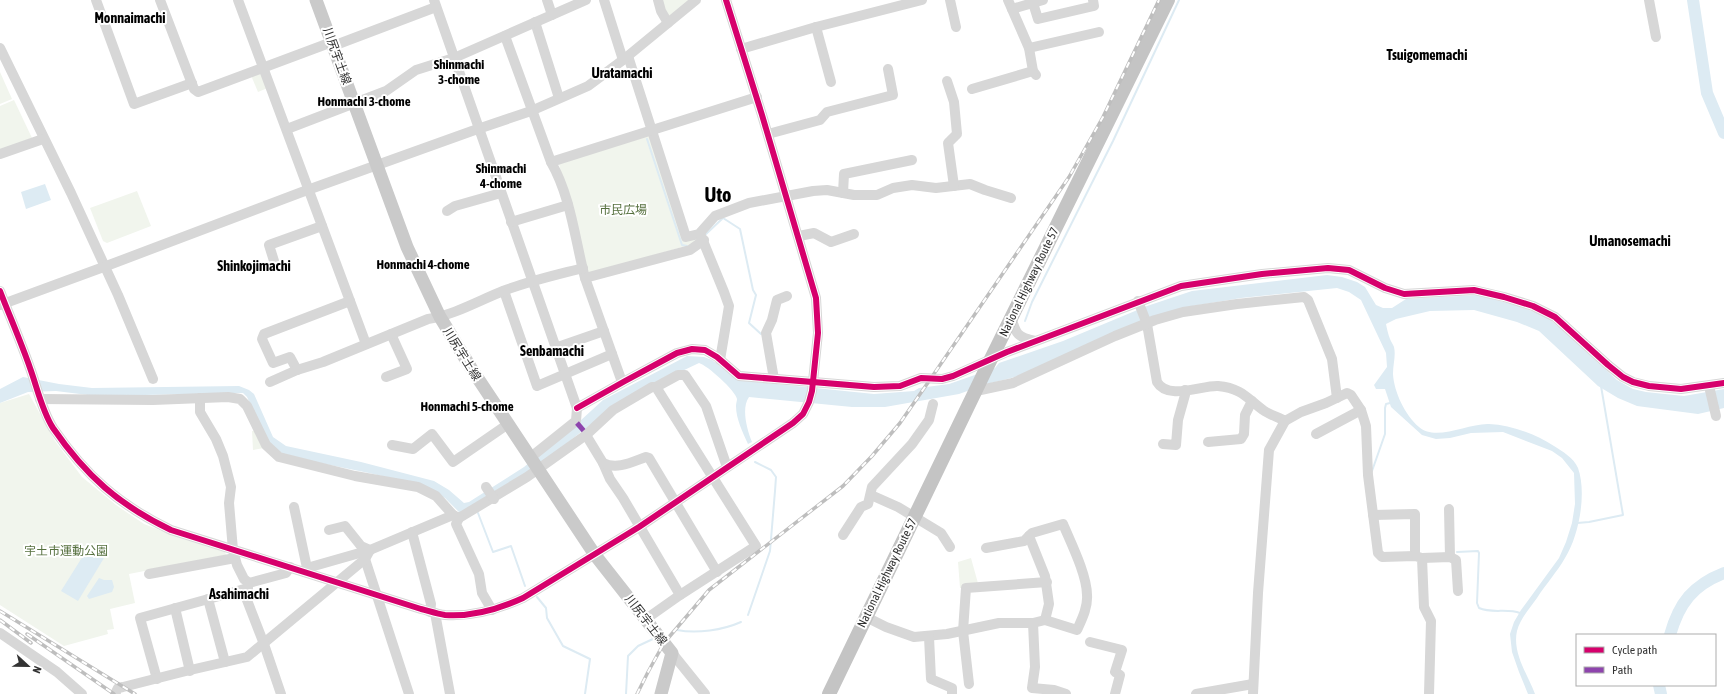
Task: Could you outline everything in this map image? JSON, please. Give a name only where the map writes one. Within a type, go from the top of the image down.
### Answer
[{"type":"highway","name":"National Highway Route 57","points":[[829,694],[988,364],[1128,84],[1168,0]]},
{"type":"main road","name":"川尻宇土線","points":[[316,0],[407,247],[440,318],[459,350],[595,555],[672,653],[661,694]]},
{"type":"street","points":[[96,0],[134,104],[192,83]]},
{"type":"street","points":[[160,0],[192,83],[198,92],[332,44],[435,3],[577,408],[576,421],[535,463],[494,499],[456,517],[412,532],[370,550],[306,570]]},
{"type":"street","points":[[238,0],[366,344]]},
{"type":"street","points":[[547,0],[552,15]]},
{"type":"street","points":[[287,129],[386,91],[416,70],[454,58],[586,0]]},
{"type":"street","points":[[604,0],[686,237],[702,237]]},
{"type":"street","points":[[658,0],[661,11],[668,23]]},
{"type":"street","points":[[2,304],[377,165],[531,111],[588,86],[696,0]]},
{"type":"street","points":[[0,292],[2,304],[30,368],[52,427],[95,480],[143,516],[171,530],[234,554],[306,570],[336,582],[433,612],[445,615],[503,608],[523,598],[595,555],[793,424],[803,414],[809,402],[818,333],[818,313],[814,288],[757,97],[726,0]]},
{"type":"street","points":[[741,49],[816,27],[922,0]]},
{"type":"street","points":[[950,0],[956,27]]},
{"type":"street","points":[[972,88],[1034,73],[1029,48],[1010,5],[1038,1],[1038,19],[1094,6],[1093,0]]},
{"type":"street","points":[[1649,0],[1656,37]]},
{"type":"street","points":[[535,22],[559,98]]},
{"type":"street","points":[[816,27],[831,82]]},
{"type":"street","points":[[1029,48],[1099,32]]},
{"type":"street","points":[[504,36],[531,111],[551,162],[557,172],[568,206],[585,278],[622,382]]},
{"type":"street","points":[[0,48],[43,139],[71,193],[118,295],[153,379]]},
{"type":"street","points":[[768,134],[820,120],[827,112],[893,95],[888,69]]},
{"type":"street","points":[[947,81],[954,102],[957,134],[948,143],[954,186]]},
{"type":"street","points":[[551,162],[757,97]]},
{"type":"street","points":[[0,154],[43,139]]},
{"type":"street","points":[[843,193],[844,174],[912,160]]},
{"type":"street","points":[[585,278],[690,250],[702,237],[715,216],[748,203],[827,190],[854,195],[877,195],[893,188],[912,185],[936,188],[970,184],[1011,198]]},
{"type":"street","points":[[447,211],[455,206],[502,193]]},
{"type":"street","points":[[511,222],[568,206]]},
{"type":"street","points":[[274,261],[269,245],[322,226]]},
{"type":"street","points":[[799,236],[814,233],[831,242],[854,234]]},
{"type":"street","points":[[702,237],[729,306],[720,360]]},
{"type":"street","points":[[270,382],[297,370],[323,362],[428,320],[440,318],[504,291],[583,268]]},
{"type":"street","points":[[577,408],[677,353],[692,349],[705,350],[739,376],[774,379],[812,386],[900,386],[921,378],[942,379],[988,364],[1035,341],[1181,286],[1262,274],[1328,268],[1343,269],[1404,294],[1474,290],[1533,306],[1554,317],[1623,377],[1649,386],[1682,389],[1724,383]]},
{"type":"street","points":[[504,291],[537,386],[612,354]]},
{"type":"street","points":[[774,379],[766,333],[778,300],[787,296]]},
{"type":"street","points":[[976,391],[1013,383],[1087,348],[1147,323],[1183,312],[1237,304],[1304,297],[1308,300],[1332,359],[1337,398]]},
{"type":"street","points":[[297,370],[290,356],[273,363],[262,339],[264,334],[350,301]]},
{"type":"street","points":[[1139,303],[1147,323],[1158,384],[1168,390],[1185,390],[1210,386],[1226,387],[1244,394],[1268,413],[1285,421]]},
{"type":"street","points":[[1011,317],[1016,332],[1022,338],[1035,341]]},
{"type":"street","points":[[555,348],[604,331]]},
{"type":"street","points":[[386,377],[407,369],[391,334]]},
{"type":"street","points":[[535,463],[586,435],[613,410],[652,387],[656,387],[678,375],[685,375],[706,406],[727,467]]},
{"type":"street","points":[[1709,386],[1716,416]]},
{"type":"street","points":[[646,620],[680,595],[756,546],[656,387]]},
{"type":"street","points":[[1163,444],[1176,445],[1178,420],[1185,390]]},
{"type":"street","points":[[1196,694],[1253,689],[1269,450],[1285,421],[1301,412],[1347,393],[1350,394],[1361,410],[1366,426],[1368,475],[1379,556],[1450,557],[1456,560],[1458,591]]},
{"type":"street","points":[[39,395],[110,400],[228,397],[240,400],[247,406],[266,445],[279,457],[355,476],[418,486],[436,496],[456,517],[456,524],[479,574],[482,593],[492,610]]},
{"type":"street","points":[[200,398],[200,412],[216,439],[223,456],[231,487],[229,504],[234,554],[244,579],[249,585]]},
{"type":"street","points":[[1208,442],[1241,439],[1244,434],[1245,415],[1252,401]]},
{"type":"street","points":[[843,535],[861,507],[868,504],[872,487],[912,444],[929,420],[933,404]]},
{"type":"street","points":[[1316,434],[1361,410]]},
{"type":"street","points":[[392,445],[413,449],[432,434],[453,462],[508,424]]},
{"type":"street","points":[[586,435],[603,463],[610,479],[623,498],[680,595]]},
{"type":"street","points":[[603,463],[611,467],[646,457],[649,458],[717,572]]},
{"type":"street","points":[[486,487],[494,499]]},
{"type":"street","points":[[871,495],[915,516],[941,533],[950,547]]},
{"type":"street","points":[[294,507],[306,570]]},
{"type":"street","points":[[1449,509],[1450,557]]},
{"type":"street","points":[[1373,515],[1415,514],[1424,608],[1431,621],[1429,694]]},
{"type":"street","points":[[866,617],[886,627],[914,637],[929,637],[963,632],[999,623],[1033,623],[1045,620],[1077,630],[1084,616],[1087,595],[1085,580],[1063,524],[1032,533],[1024,541],[986,548]]},
{"type":"street","points":[[329,530],[346,526],[361,546],[370,550]]},
{"type":"street","points":[[412,532],[433,612],[450,694]]},
{"type":"street","points":[[1029,536],[1046,576],[1049,604],[1045,620]]},
{"type":"street","points":[[115,694],[118,688],[248,657],[365,559],[370,550]]},
{"type":"street","points":[[148,574],[234,554]]},
{"type":"street","points":[[365,559],[409,694]]},
{"type":"street","points":[[157,679],[140,618],[208,599],[286,573],[290,567]]},
{"type":"street","points":[[969,684],[963,632],[966,588],[1047,582]]},
{"type":"street","points":[[249,585],[245,595],[281,694]]},
{"type":"street","points":[[208,599],[225,662]]},
{"type":"street","points":[[175,608],[190,671]]},
{"type":"street","points":[[1033,623],[1035,667],[1032,688],[1066,694]]},
{"type":"street","points":[[0,633],[57,672],[82,694]]},
{"type":"street","points":[[929,637],[931,679],[952,688],[952,694]]},
{"type":"street","points":[[1090,642],[1122,650],[1115,672],[1120,675],[1115,694]]},
{"type":"street","points":[[672,653],[705,694]]},
{"type":"green space","points":[[658,0],[696,0],[668,23]]},
{"type":"green space","points":[[263,68],[270,87],[258,92],[250,73]]},
{"type":"green space","points":[[0,72],[12,99],[0,104]]},
{"type":"green space","points":[[14,100],[32,138],[0,150],[0,106]]},
{"type":"green space","name":"市民広場","points":[[650,135],[685,238],[697,239],[696,243],[588,274],[559,164]]},
{"type":"green space","points":[[137,191],[151,226],[107,243],[103,241],[90,208]]},
{"type":"green space","name":"宇土市運動公園","points":[[29,394],[55,441],[82,477],[116,505],[144,524],[180,538],[225,552],[226,555],[129,574],[135,603],[110,609],[114,629],[107,630],[108,634],[64,646],[0,605],[0,403]]},
{"type":"green space","points":[[252,431],[259,431],[264,448],[253,450]]},
{"type":"green space","points":[[971,558],[979,587],[960,588],[958,562]]},
{"type":"shaded area","points":[[45,184],[51,200],[26,209],[21,192]]},
{"type":"shaded area","points":[[1327,275],[1342,277],[1357,282],[1365,287],[1376,305],[1383,308],[1392,308],[1406,299],[1478,295],[1518,306],[1546,316],[1617,380],[1633,389],[1646,392],[1684,396],[1724,389],[1724,408],[1698,414],[1637,406],[1618,398],[1598,386],[1539,331],[1517,322],[1474,310],[1430,311],[1396,319],[1386,324],[1390,340],[1395,350],[1393,374],[1398,396],[1409,416],[1419,427],[1434,433],[1452,431],[1481,424],[1514,428],[1539,438],[1557,448],[1571,458],[1578,468],[1581,478],[1582,502],[1578,526],[1570,549],[1562,563],[1520,622],[1517,631],[1516,639],[1519,656],[1535,694],[1528,694],[1512,652],[1510,634],[1514,622],[1521,610],[1559,558],[1566,542],[1572,523],[1575,504],[1574,473],[1562,458],[1552,451],[1503,432],[1471,433],[1450,438],[1436,439],[1422,435],[1391,407],[1385,389],[1376,389],[1374,385],[1387,367],[1386,353],[1361,300],[1349,292],[1337,288],[1241,298],[1187,307],[1015,377],[987,384],[959,394],[885,407],[852,407],[749,397],[745,407],[745,413],[748,431],[752,442],[748,444],[737,416],[737,399],[732,390],[708,368],[699,363],[638,392],[581,432],[541,464],[460,513],[445,498],[433,491],[399,480],[286,456],[269,444],[247,397],[243,393],[96,396],[56,391],[28,392],[0,403],[0,389],[23,377],[59,384],[92,388],[239,386],[254,394],[273,437],[286,446],[361,462],[434,481],[449,490],[464,503],[469,502],[524,467],[603,400],[687,356],[704,357],[712,360],[738,380],[874,394],[914,391],[919,388],[949,384],[995,368],[999,363],[1063,341],[1147,306],[1192,291]]},
{"type":"shaded area","points":[[88,548],[104,558],[78,601],[61,591]]},
{"type":"shaded area","points":[[99,578],[104,580],[112,580],[114,587],[112,592],[89,599],[87,596]]},
{"type":"waterway","points":[[1025,321],[1032,302],[1113,141],[1179,0]]},
{"type":"waterway","points":[[1693,0],[1707,93],[1724,133]]},
{"type":"waterway","points":[[647,139],[682,245],[687,246]]},
{"type":"waterway","points":[[706,234],[723,218],[740,229],[753,290],[756,295],[749,323],[761,334]]},
{"type":"waterway","points":[[1577,523],[1623,515],[1601,386]]},
{"type":"waterway","points":[[1372,471],[1385,434],[1386,404],[1390,403]]},
{"type":"waterway","points":[[748,615],[770,551],[776,477],[771,470],[755,462]]},
{"type":"waterway","points":[[478,513],[493,552],[511,546],[525,586]]},
{"type":"waterway","points":[[1457,552],[1478,551],[1479,553],[1477,603],[1479,608],[1489,611],[1510,611],[1520,613]]},
{"type":"waterway","points":[[1670,634],[1678,614],[1689,596],[1704,583],[1724,573]]},
{"type":"waterway","points":[[537,597],[546,608],[547,618],[563,646],[590,659],[585,694]]},
{"type":"waterway","points":[[677,630],[693,632],[710,630],[741,622]]},
{"type":"waterway","points":[[626,694],[628,656],[638,646],[655,638]]},
{"type":"waterway","points":[[1659,686],[1661,694]]},
{"type":"railway","points":[[637,694],[664,643],[709,590],[843,486],[872,456],[900,423],[1069,177],[1103,117],[1159,0]]},
{"type":"railway","points":[[0,611],[135,694]]},
{"type":"railway","points":[[0,620],[31,643]]},
{"type":"railway","points":[[27,634],[114,694]]},
{"type":"marked path","points":[[577,423],[584,431]]},
{"type":"cycle path","points":[[0,291],[27,358],[43,407],[53,428],[65,445],[91,475],[105,488],[135,510],[171,530],[439,614],[465,615],[495,609],[514,602],[523,598],[639,527],[793,423],[803,414],[809,402],[812,391],[818,333],[816,298],[762,115],[726,0]]},
{"type":"cycle path","points":[[577,408],[677,353],[692,349],[705,350],[717,357],[739,376],[874,387],[900,386],[921,378],[942,379],[953,376],[1007,352],[1181,286],[1262,274],[1328,268],[1349,270],[1385,288],[1404,294],[1474,290],[1533,306],[1555,317],[1608,365],[1623,377],[1633,382],[1649,386],[1681,389],[1724,383]]},
{"type":"district","name":"Monnaimachi","points":[[130,18]]},
{"type":"district","name":"Tsuigomemachi","points":[[1427,55]]},
{"type":"district","name":"Shinmachi 3-chome","points":[[459,72]]},
{"type":"district","name":"Uratamachi","points":[[622,73]]},
{"type":"district","name":"Honmachi 3-chome","points":[[364,101]]},
{"type":"district","name":"Shinmachi 4-chome","points":[[501,176]]},
{"type":"district","name":"Uto","points":[[718,195]]},
{"type":"district","name":"Umanosemachi","points":[[1630,241]]},
{"type":"district","name":"Honmachi 4-chome","points":[[423,264]]},
{"type":"district","name":"Shinkojimachi","points":[[254,266]]},
{"type":"district","name":"Senbamachi","points":[[552,351]]},
{"type":"district","name":"Honmachi 5-chome","points":[[467,406]]},
{"type":"district","name":"Asahimachi","points":[[239,594]]}]
